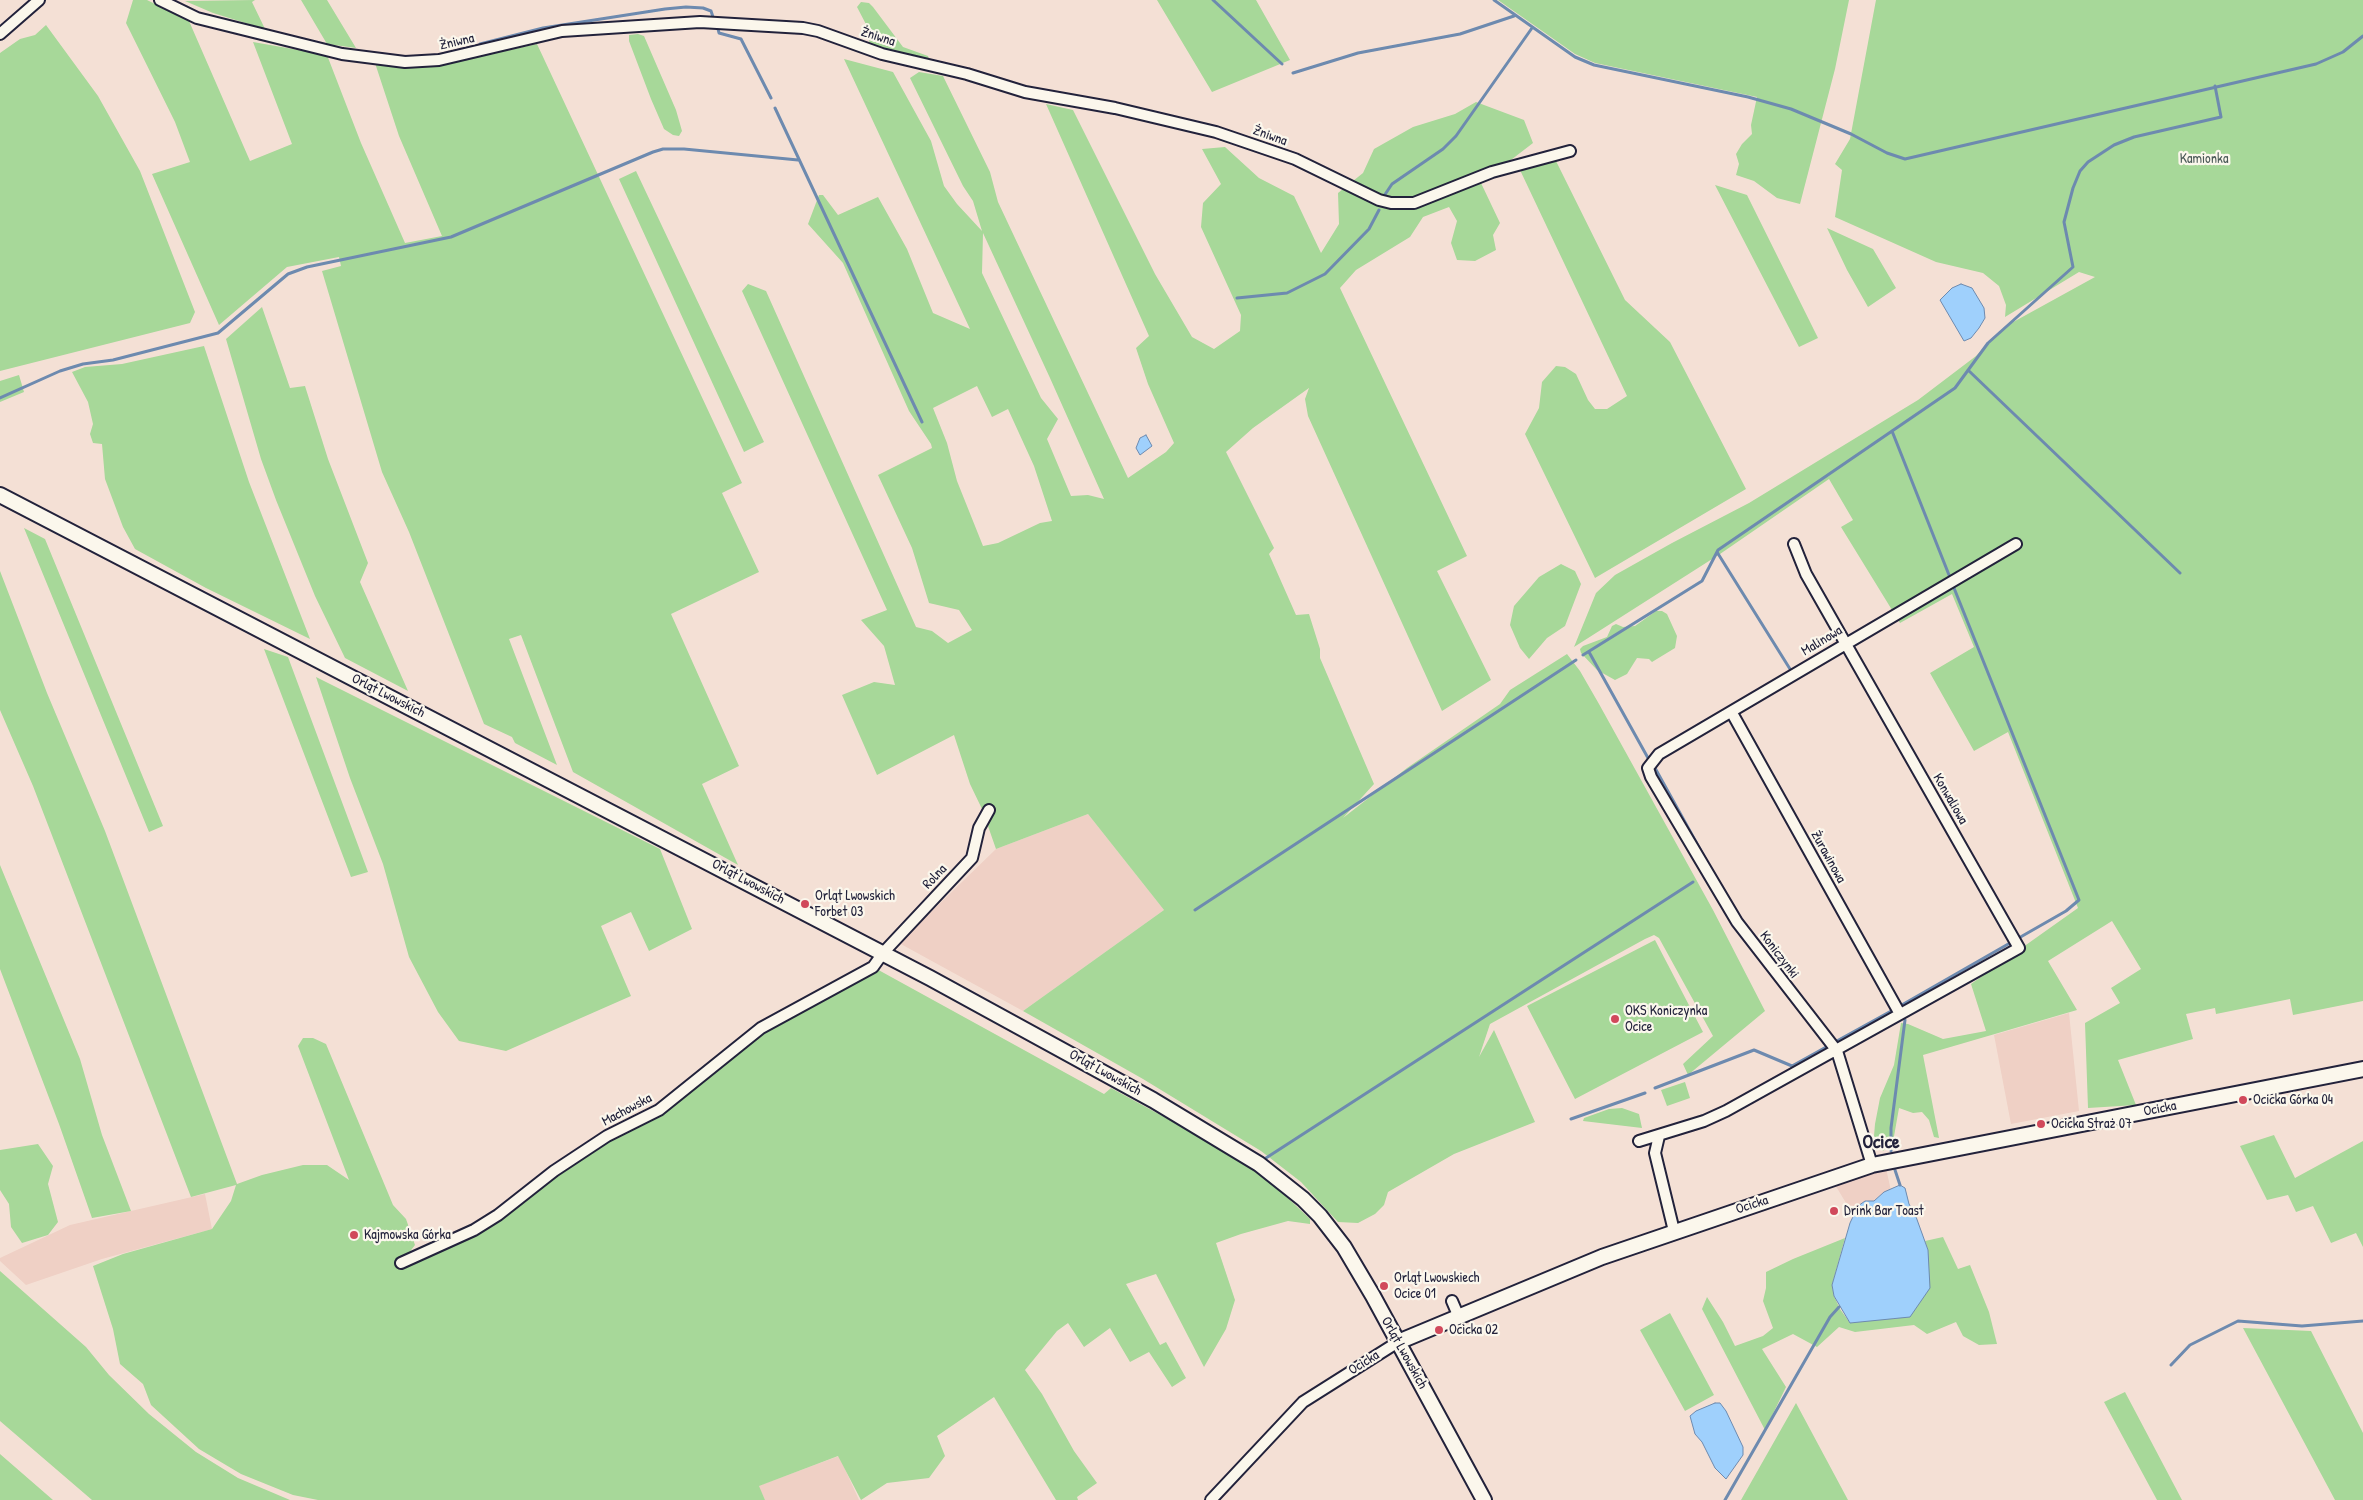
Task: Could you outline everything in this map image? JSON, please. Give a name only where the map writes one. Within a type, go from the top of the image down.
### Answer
[{"type":"street","points":[[0,34],[39,0]]},
{"type":"street","name":"Żniwna","points":[[160,0],[197,18],[342,54],[405,62],[439,60],[562,31],[700,22],[802,28],[818,31],[890,56],[967,74],[1025,92],[1115,108],[1178,122],[1231,137],[1303,163],[1363,193],[1392,204],[1414,203],[1492,172],[1570,151]]},
{"type":"street","name":"Orląt Lwowskich","points":[[0,495],[883,953],[1154,1100],[1228,1144],[1282,1180],[1320,1216],[1344,1247],[1484,1500]]},
{"type":"street","name":"Konwaliowa","points":[[1794,544],[1806,574],[2019,948],[1900,1014]]},
{"type":"street","name":"Malinowa","points":[[1648,768],[1659,754],[1732,713],[1845,643],[2016,544]]},
{"type":"street","name":"Żurawinowa","points":[[1732,713],[1900,1014]]},
{"type":"street","name":"Koniczynki","points":[[1648,768],[1651,778],[1737,922],[1837,1051],[1872,1165]]},
{"type":"street","name":"Rolna","points":[[883,953],[972,858],[979,828],[989,810]]},
{"type":"street","name":"Machowska","points":[[401,1263],[474,1230],[498,1215],[554,1171],[607,1136],[659,1110],[761,1028],[873,967],[883,953]]},
{"type":"street","points":[[1639,1141],[1704,1121],[1726,1111],[1837,1051],[1900,1014]]},
{"type":"street","name":"Ocicka","points":[[1211,1500],[1303,1402],[1398,1342],[1602,1256],[1872,1165],[2363,1070]]},
{"type":"street","points":[[1658,1136],[1655,1153],[1674,1231]]},
{"type":"street","points":[[1452,1301],[1458,1316]]},
{"type":"shaded area","points":[[1088,814],[1164,910],[1023,1011],[899,943],[996,849]]},
{"type":"shaded area","points":[[2069,1013],[2079,1111],[2011,1124],[1994,1035]]},
{"type":"shaded area","points":[[1886,1168],[1891,1191],[1884,1192],[1874,1201],[1865,1201],[1858,1206],[1849,1208],[1834,1183]]},
{"type":"shaded area","points":[[205,1194],[212,1229],[102,1259],[26,1285],[0,1261],[0,1258],[70,1225]]},
{"type":"shaded area","points":[[839,1456],[859,1500],[765,1500],[758,1486]]},
{"type":"green space","points":[[133,0],[147,0],[189,21],[250,161],[292,144],[253,42],[327,55],[361,143],[405,243],[442,236],[399,136],[375,63],[420,67],[446,64],[537,44],[742,483],[722,493],[759,572],[671,614],[739,766],[702,784],[738,865],[573,772],[521,635],[509,639],[557,765],[515,743],[512,737],[484,724],[409,532],[382,472],[322,271],[341,266],[339,257],[287,267],[219,325],[152,174],[190,162],[175,122],[126,23]]},
{"type":"green space","points":[[255,0],[252,2],[265,29],[213,13],[185,1]]},
{"type":"green space","points":[[301,0],[327,0],[356,48],[327,44]]},
{"type":"green space","points":[[1157,0],[1256,0],[1290,60],[1212,92]]},
{"type":"green space","points":[[1498,0],[1849,0],[1835,69],[1800,204],[1777,198],[1754,181],[1736,175],[1739,164],[1736,154],[1742,144],[1752,134],[1751,125],[1757,97],[1595,63],[1575,54]]},
{"type":"green space","name":"Kamionka","points":[[1876,0],[2363,0],[2363,1001],[2293,1015],[2290,999],[2216,1014],[2215,1008],[2186,1014],[2193,1039],[2118,1060],[2136,1105],[2088,1108],[2085,1023],[2120,1003],[2111,988],[2141,969],[2112,921],[2048,961],[2077,1010],[1923,1055],[1939,1138],[1934,1137],[1929,1120],[1922,1112],[1913,1113],[1899,1108],[1893,1142],[1883,1151],[1874,1136],[1875,1124],[1880,1098],[1894,1065],[1901,1023],[1908,1024],[1943,1039],[1986,1031],[1971,984],[2078,908],[2008,732],[1974,751],[1930,673],[1974,647],[1952,594],[1900,623],[1841,527],[1853,520],[1829,479],[1720,554],[1574,647],[1596,593],[1615,575],[1749,503],[1918,400],[1976,356],[2006,326],[2095,277],[2079,272],[2005,317],[2006,305],[1999,286],[1983,273],[1936,262],[1835,217],[1842,170],[1835,164],[1850,139]]},
{"type":"green space","points":[[861,2],[869,3],[873,7],[903,47],[928,56],[930,62],[869,45],[870,32],[857,7]]},
{"type":"green space","points":[[46,25],[98,96],[140,171],[195,312],[190,323],[0,371],[0,53],[20,39],[35,35]]},
{"type":"green space","points":[[638,34],[644,36],[676,110],[682,131],[679,136],[673,135],[664,129],[651,99],[629,41],[629,35]]},
{"type":"green space","points":[[844,59],[893,72],[931,141],[944,186],[957,204],[982,231],[973,201],[963,186],[910,78],[919,72],[943,76],[990,172],[998,202],[1128,478],[1166,452],[1174,443],[1148,384],[1136,348],[1149,336],[1046,104],[1073,110],[1155,274],[1192,337],[1214,349],[1240,331],[1241,315],[1201,227],[1203,203],[1221,184],[1202,149],[1225,147],[1259,178],[1294,196],[1321,253],[1339,224],[1338,193],[1363,173],[1374,149],[1413,127],[1455,114],[1476,102],[1524,120],[1533,143],[1481,183],[1500,223],[1493,235],[1496,250],[1475,261],[1457,260],[1451,243],[1457,221],[1449,207],[1423,217],[1410,237],[1356,270],[1340,288],[1467,556],[1437,571],[1491,680],[1442,711],[1308,416],[1305,399],[1309,388],[1253,428],[1226,452],[1274,548],[1269,554],[1296,615],[1309,614],[1320,649],[1320,658],[1374,784],[1343,818],[1407,768],[1500,704],[1510,690],[1567,654],[1580,671],[1599,704],[1713,910],[1765,1011],[1688,1075],[1683,1064],[1713,1036],[1659,938],[1654,935],[1645,939],[1490,1024],[1479,1057],[1494,1030],[1535,1122],[1454,1154],[1388,1192],[1384,1205],[1375,1214],[1358,1223],[1338,1222],[1301,1182],[1261,1151],[1143,1079],[1023,1011],[1164,910],[1088,814],[996,849],[982,809],[970,784],[954,735],[877,775],[842,695],[874,682],[895,685],[884,646],[861,620],[887,610],[742,291],[748,284],[766,291],[916,627],[932,631],[948,643],[972,630],[959,610],[929,603],[912,548],[878,475],[932,448],[931,444],[909,411],[843,263],[808,224],[819,195],[823,195],[838,215],[878,197],[907,249],[933,313],[970,329]],"holes":[[[983,233],[1050,378],[1104,499],[1088,495],[1071,496],[1047,439],[1058,419],[1041,398],[982,273]],[[977,386],[992,417],[1008,409],[1034,466],[1052,521],[1040,523],[998,543],[983,546],[957,481],[947,443],[933,408]]]},
{"type":"green space","points":[[1556,161],[1625,300],[1670,342],[1746,489],[1595,578],[1525,434],[1539,408],[1542,382],[1556,366],[1565,367],[1576,374],[1588,400],[1595,409],[1607,409],[1627,396],[1520,170]]},
{"type":"green space","points":[[636,171],[764,442],[744,452],[619,179]]},
{"type":"green space","points":[[1715,185],[1747,195],[1818,338],[1799,347]]},
{"type":"green space","points":[[1827,228],[1873,249],[1896,288],[1868,307],[1847,270]]},
{"type":"green space","points":[[262,307],[290,388],[305,386],[328,459],[368,563],[360,582],[408,691],[345,658],[315,596],[276,500],[261,459],[226,339]]},
{"type":"green space","points":[[204,346],[249,482],[310,639],[206,588],[135,549],[123,527],[105,479],[102,444],[93,443],[90,434],[93,424],[88,402],[72,372],[85,367],[122,364]]},
{"type":"green space","points":[[19,375],[24,392],[0,402],[0,381]]},
{"type":"green space","points":[[24,528],[45,539],[163,826],[149,832]]},
{"type":"green space","points":[[1561,564],[1575,571],[1581,584],[1565,626],[1547,638],[1529,659],[1520,648],[1510,625],[1514,606],[1539,577]]},
{"type":"green space","points":[[0,571],[47,693],[105,831],[237,1184],[262,1175],[303,1165],[327,1165],[349,1180],[298,1046],[303,1038],[313,1038],[326,1044],[393,1205],[406,1219],[415,1245],[402,1262],[463,1235],[554,1171],[659,1110],[761,1028],[873,967],[1104,1094],[1111,1088],[1221,1148],[1272,1183],[1310,1219],[1310,1224],[1288,1221],[1216,1243],[1235,1300],[1226,1329],[1204,1367],[1156,1274],[1126,1284],[1160,1345],[1166,1342],[1186,1378],[1172,1387],[1149,1352],[1130,1362],[1110,1328],[1084,1347],[1068,1323],[1057,1331],[1025,1370],[1042,1394],[1074,1451],[1097,1483],[1077,1497],[1078,1500],[1056,1500],[994,1397],[937,1436],[945,1456],[929,1478],[887,1483],[861,1500],[838,1456],[759,1486],[765,1500],[318,1500],[293,1495],[241,1474],[199,1449],[151,1405],[143,1384],[120,1364],[113,1329],[93,1266],[123,1254],[212,1229],[231,1201],[236,1185],[191,1197],[33,786],[0,710]]},
{"type":"green space","points":[[1656,611],[1662,611],[1667,614],[1677,636],[1675,648],[1652,662],[1649,659],[1637,658],[1627,674],[1615,680],[1597,670],[1581,653],[1580,649],[1583,646],[1607,637],[1612,626],[1616,624],[1623,627],[1635,626]]},
{"type":"green space","points":[[264,649],[288,657],[368,872],[351,877]]},
{"type":"green space","points":[[316,677],[660,849],[692,929],[649,951],[631,912],[601,926],[631,996],[506,1051],[459,1041],[438,1012],[409,957],[383,864],[350,778]]},
{"type":"green space","points":[[0,865],[80,1059],[102,1135],[131,1211],[92,1218],[59,1124],[0,969]]},
{"type":"green space","name":"OKS Koniczynka Ocice","points":[[1655,940],[1703,1032],[1575,1099],[1527,1006]]},
{"type":"green space","points":[[1685,1082],[1690,1098],[1667,1106],[1661,1090]]},
{"type":"green space","points":[[1622,1108],[1639,1114],[1642,1128],[1583,1121],[1584,1118],[1609,1109]]},
{"type":"green space","points":[[2274,1135],[2295,1178],[2363,1141],[2363,1247],[2356,1233],[2331,1243],[2313,1206],[2296,1212],[2288,1195],[2267,1200],[2240,1146]]},
{"type":"green space","points":[[38,1144],[53,1166],[48,1184],[58,1222],[48,1235],[22,1243],[11,1227],[9,1204],[0,1190],[0,1150]]},
{"type":"green space","points":[[1943,1237],[1958,1269],[1970,1265],[1989,1312],[1997,1344],[1979,1345],[1963,1336],[1956,1322],[1927,1334],[1914,1325],[1855,1332],[1839,1327],[1817,1347],[1793,1334],[1762,1349],[1786,1387],[1765,1430],[1702,1309],[1707,1297],[1735,1346],[1763,1336],[1773,1328],[1763,1301],[1766,1288],[1766,1272],[1845,1238],[1832,1285],[1834,1296],[1840,1309],[1850,1323],[1885,1318],[1896,1319],[1928,1250],[1925,1241]]},
{"type":"green space","points":[[0,1271],[86,1347],[109,1375],[149,1414],[196,1452],[238,1478],[290,1500],[92,1500],[0,1421]]},
{"type":"green space","points":[[1670,1313],[1714,1395],[1685,1411],[1640,1330]]},
{"type":"green space","points":[[2243,1328],[2311,1331],[2363,1433],[2363,1500],[2335,1500]]},
{"type":"green space","points":[[2125,1392],[2182,1500],[2157,1500],[2104,1402]]},
{"type":"green space","points":[[1796,1403],[1848,1500],[1741,1500]]},
{"type":"green space","points":[[0,1454],[53,1500],[0,1500]]},
{"type":"water","points":[[1961,284],[1972,288],[1984,308],[1985,318],[1971,338],[1964,341],[1940,300],[1952,288]]},
{"type":"water","points":[[1146,435],[1152,446],[1140,455],[1136,448],[1140,438]]},
{"type":"water","points":[[1900,1185],[1905,1188],[1909,1204],[1915,1214],[1928,1250],[1930,1288],[1910,1317],[1850,1323],[1834,1296],[1832,1285],[1850,1223],[1858,1206],[1865,1201],[1874,1201],[1884,1192]]},
{"type":"water","points":[[1715,1403],[1720,1403],[1726,1411],[1743,1447],[1743,1455],[1726,1479],[1715,1468],[1702,1442],[1695,1434],[1690,1416],[1696,1411]]},
{"type":"waterway","points":[[1213,0],[1282,64]]},
{"type":"waterway","points":[[1494,0],[1575,57],[1594,65],[1748,97],[1791,109],[1851,134],[1887,153],[1905,159],[2316,64],[2343,52],[2363,36]]},
{"type":"waterway","points":[[480,44],[543,28],[665,9],[703,8],[711,11],[713,17]]},
{"type":"waterway","points":[[1293,73],[1358,53],[1460,34],[1514,16]]},
{"type":"waterway","points":[[1384,196],[1392,184],[1443,149],[1456,136],[1532,28]]},
{"type":"waterway","points":[[718,29],[719,33],[741,39],[771,98]]},
{"type":"waterway","points":[[1583,655],[1702,581],[1718,550],[1955,388],[1988,343],[2073,267],[2064,222],[2073,188],[2080,171],[2088,162],[2114,145],[2134,137],[2221,117],[2215,86]]},
{"type":"waterway","points":[[775,108],[922,422]]},
{"type":"waterway","points":[[0,398],[60,371],[83,364],[113,360],[218,333],[288,274],[307,267],[451,237],[663,149],[684,149],[798,160]]},
{"type":"waterway","points":[[1237,298],[1287,293],[1325,274],[1369,229],[1379,210]]},
{"type":"waterway","points":[[1968,370],[2180,573]]},
{"type":"waterway","points":[[1892,431],[1949,575]]},
{"type":"waterway","points":[[1717,552],[1790,669]]},
{"type":"waterway","points":[[1954,588],[2079,900],[2066,911],[2017,939]]},
{"type":"waterway","points":[[1589,652],[1648,758]]},
{"type":"waterway","points":[[1195,910],[1576,660]]},
{"type":"waterway","points":[[1655,768],[1706,860]]},
{"type":"waterway","points":[[1266,1158],[1693,882]]},
{"type":"waterway","points":[[1900,1006],[2010,943]]},
{"type":"waterway","points":[[1835,1042],[1893,1010]]},
{"type":"waterway","points":[[1891,1151],[1891,1128],[1905,1020]]},
{"type":"waterway","points":[[1655,1088],[1754,1050],[1792,1066],[1828,1046]]},
{"type":"waterway","points":[[1571,1119],[1645,1093]]},
{"type":"waterway","points":[[1895,1170],[1900,1185]]},
{"type":"waterway","points":[[1725,1500],[1830,1317],[1839,1307]]},
{"type":"waterway","points":[[2171,1365],[2190,1345],[2238,1321],[2302,1326],[2363,1321]]},
{"type":"place","name":"Orląt Lwowskich Forbet 03","points":[[805,904]]},
{"type":"place","name":"OKS Koniczynka Ocice","points":[[1615,1019]]},
{"type":"place","name":"Ocicka Górka 04","points":[[2243,1100]]},
{"type":"place","name":"Ocicka Straż 07","points":[[2041,1124]]},
{"type":"place","name":"Drink Bar Toast","points":[[1834,1211]]},
{"type":"place","name":"Kajmowska Górka","points":[[354,1235]]},
{"type":"place","name":"Orląt Lwowskiech Ocice 01","points":[[1384,1286]]},
{"type":"place","name":"Ocicka 02","points":[[1439,1330]]},
{"type":"district","name":"Ocice","points":[[1881,1143]]}]
